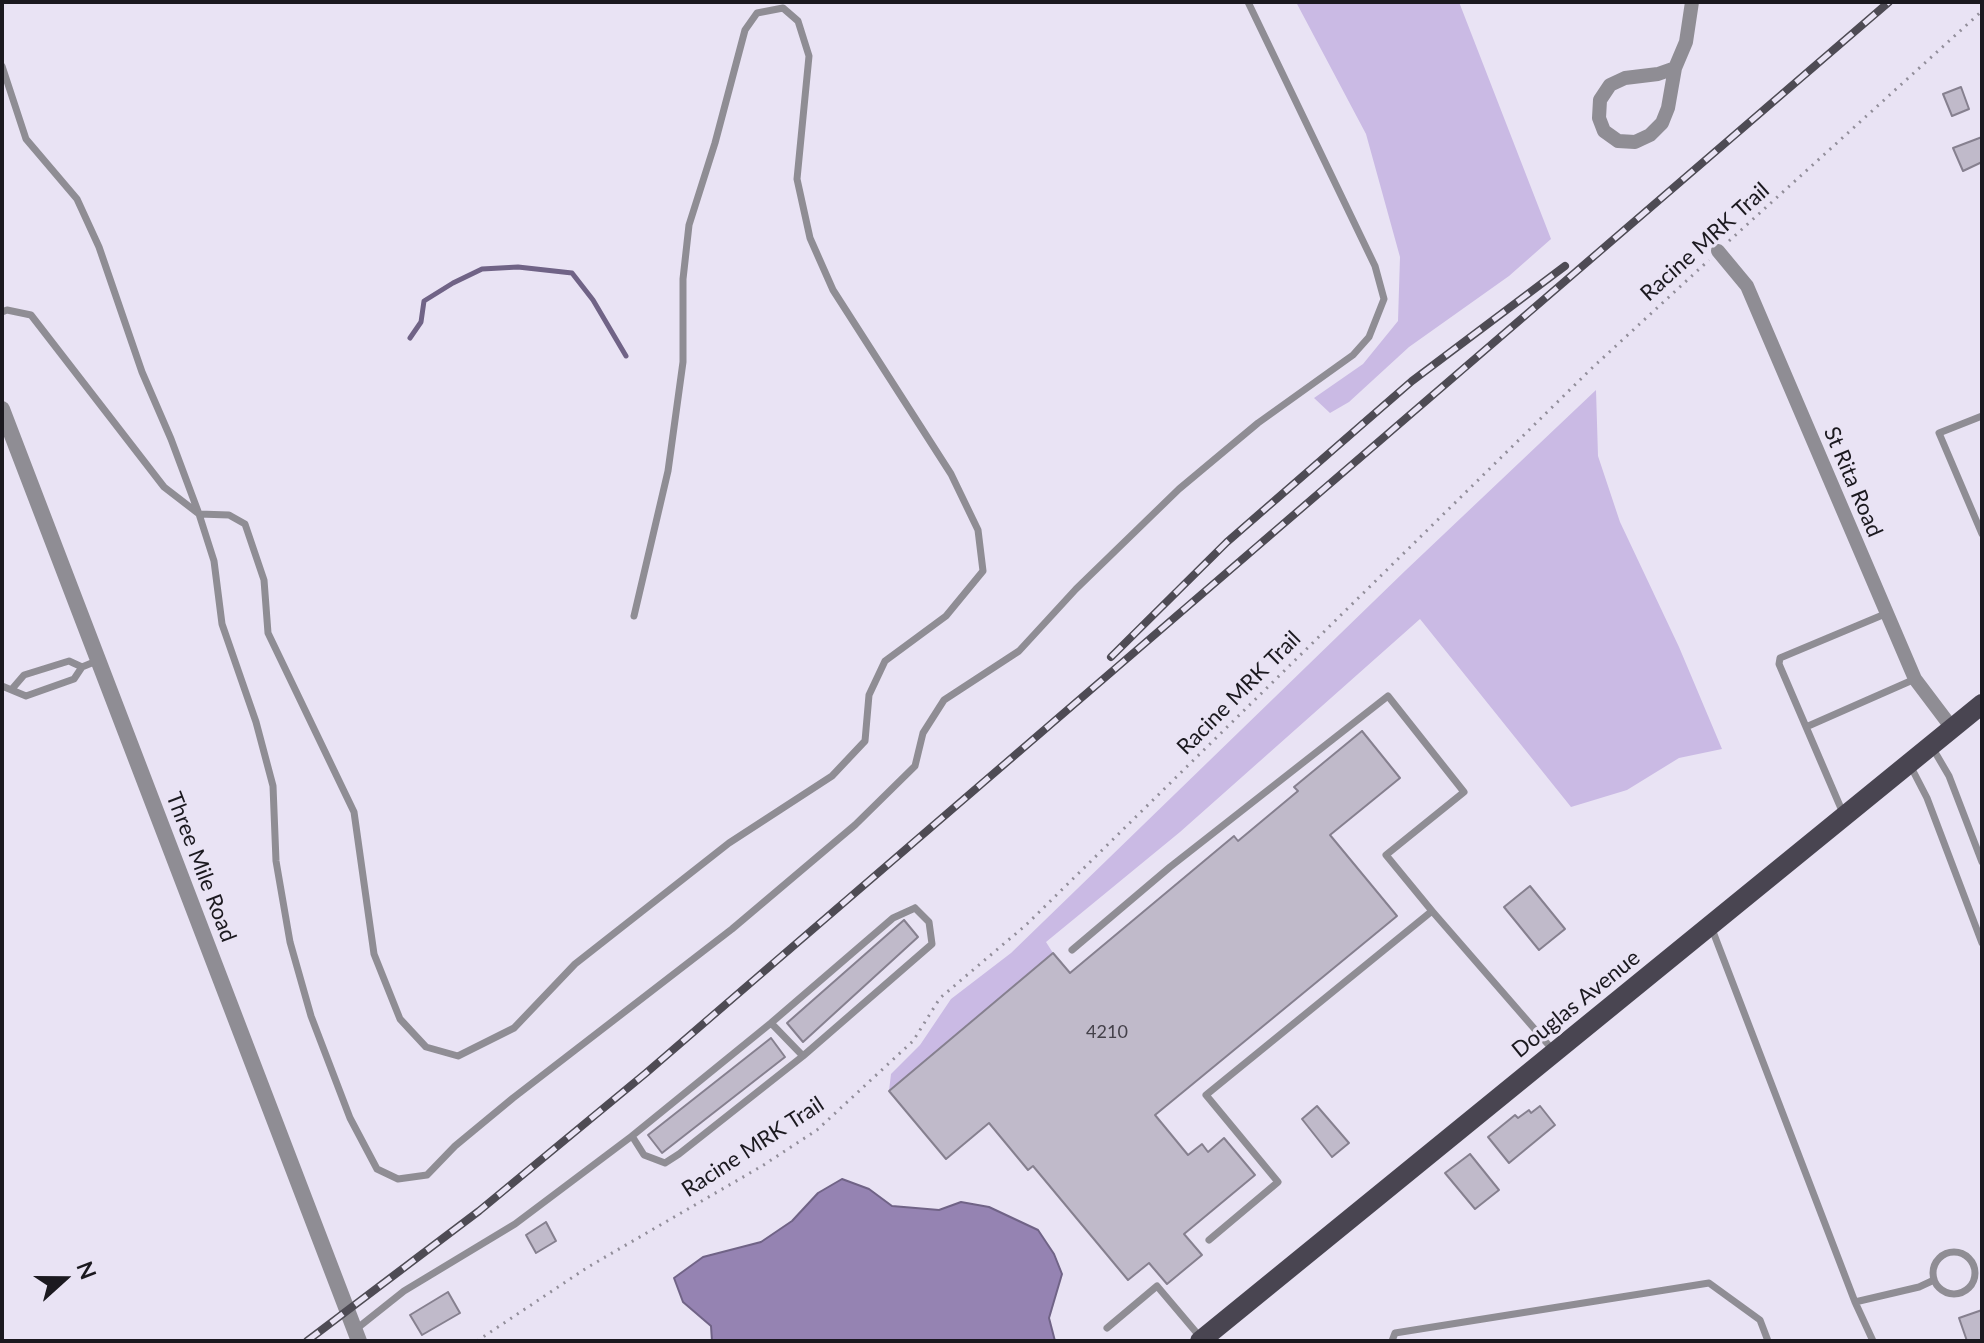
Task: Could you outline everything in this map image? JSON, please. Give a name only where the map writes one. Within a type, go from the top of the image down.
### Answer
[{"type":"main road","name":"Douglas Avenue","points":[[1201,1340],[1982,704]]},
{"type":"street","points":[[1675,68],[1658,74],[1625,78],[1610,85],[1600,100],[1599,118],[1604,131],[1618,141],[1635,142],[1650,135],[1662,123],[1675,68],[1686,42],[1692,2]]},
{"type":"street","name":"St Rita Road","points":[[1718,251],[1747,286],[1915,679],[1952,728]]},
{"type":"street","name":"Three Mile Road","points":[[2,409],[357,1335]]},
{"type":"lane","points":[[2,66],[26,139],[77,199],[99,247],[142,372],[199,514],[214,561],[222,624],[256,722],[273,786],[276,861],[290,942],[311,1016],[350,1118],[377,1169],[398,1179],[427,1175],[455,1146],[513,1098],[732,929],[855,825],[915,766],[923,733],[944,700],[1019,651],[1076,589],[1179,489],[1258,423],[1353,355],[1369,337],[1384,299],[1375,266],[1248,2]]},
{"type":"lane","points":[[2,312],[7,310],[31,315],[164,487],[199,514],[229,515],[245,524],[264,580],[268,633],[354,812],[374,954],[400,1019],[426,1047],[458,1056],[514,1028],[586,954],[729,843],[832,776],[865,741],[869,695],[885,661],[946,616],[983,571],[978,530],[951,474],[833,290],[810,238],[797,179],[809,56],[798,21],[783,8],[757,13],[745,30],[689,225],[683,279],[683,362],[673,440],[634,616]]},
{"type":"lane","points":[[1982,416],[1939,433],[1982,534]]},
{"type":"lane","points":[[1844,816],[1779,664],[1780,658],[1885,614]]},
{"type":"lane","points":[[2,686],[26,696],[74,679],[82,667],[99,660]]},
{"type":"lane","points":[[12,689],[24,675],[69,661],[82,667]]},
{"type":"lane","points":[[1806,727],[1915,679]]},
{"type":"lane","points":[[1072,950],[1170,867],[1388,696],[1464,792],[1386,855],[1554,1052]]},
{"type":"lane","points":[[1931,745],[1949,776],[1982,862]]},
{"type":"lane","points":[[1909,763],[1927,798],[1982,943]]},
{"type":"lane","points":[[357,1335],[404,1291],[515,1224],[632,1136],[893,918],[915,908],[929,922],[932,944],[803,1056],[665,1163],[644,1155],[632,1136]]},
{"type":"lane","points":[[1209,1240],[1278,1182],[1206,1095],[1432,911]]},
{"type":"lane","points":[[1711,925],[1855,1302],[1873,1341]]},
{"type":"lane","points":[[771,1023],[803,1056]]},
{"type":"lane","points":[[1947,1253],[1960,1253],[1973,1267],[1973,1281],[1957,1294],[1943,1291],[1934,1280],[1934,1267],[1947,1253]]},
{"type":"lane","points":[[1973,1267],[1982,1263]]},
{"type":"lane","points":[[1855,1302],[1919,1287],[1934,1280]]},
{"type":"lane","points":[[1392,1341],[1395,1333],[1709,1283],[1760,1320],[1768,1341]]},
{"type":"lane","points":[[1107,1328],[1157,1286],[1201,1340]]},
{"type":"path","name":"Racine MRK Trail","points":[[477,1341],[588,1267],[762,1166],[827,1121],[913,1041],[940,998],[1026,925],[1592,368],[1982,11]]},
{"type":"shaded area","points":[[1296,2],[1459,2],[1551,239],[1509,276],[1409,347],[1349,402],[1330,413],[1314,398],[1363,364],[1398,321],[1400,257],[1366,134]]},
{"type":"shaded area","points":[[1596,390],[1598,456],[1620,522],[1679,647],[1722,749],[1679,758],[1627,790],[1571,807],[1420,619],[1180,832],[1046,942],[1053,953],[889,1091],[891,1074],[920,1045],[951,999],[1011,953]]},
{"type":"shaded area","points":[[842,1179],[869,1189],[892,1206],[939,1210],[961,1202],[989,1207],[1038,1230],[1054,1254],[1062,1274],[1049,1318],[1055,1341],[712,1341],[711,1326],[683,1302],[674,1278],[703,1257],[761,1242],[792,1221],[818,1193]]},
{"type":"building","points":[[1961,87],[1969,109],[1952,116],[1943,94]]},
{"type":"building","points":[[1982,137],[1982,162],[1963,171],[1953,148]]},
{"type":"building","points":[[1362,731],[1400,778],[1330,835],[1397,916],[1155,1115],[1188,1155],[1202,1144],[1208,1152],[1224,1138],[1255,1175],[1184,1234],[1202,1255],[1167,1284],[1149,1263],[1128,1280],[1033,1166],[1028,1170],[989,1123],[946,1159],[889,1091],[1053,953],[1070,973],[1234,836],[1238,841],[1298,791],[1294,787]]},
{"type":"building","points":[[1530,886],[1565,929],[1539,950],[1504,907]]},
{"type":"building","points":[[904,920],[918,937],[803,1042],[787,1023]]},
{"type":"building","points":[[771,1038],[785,1057],[662,1153],[648,1135]]},
{"type":"building","points":[[1317,1106],[1349,1143],[1332,1157],[1302,1119]]},
{"type":"building","points":[[1540,1106],[1555,1125],[1509,1163],[1488,1137],[1515,1115],[1518,1118]]},
{"type":"building","points":[[1470,1154],[1499,1190],[1475,1209],[1445,1173]]},
{"type":"building","points":[[546,1222],[556,1241],[536,1253],[526,1235]]},
{"type":"building","points":[[448,1292],[460,1313],[422,1335],[410,1315]]},
{"type":"building","points":[[1982,1310],[1982,1341],[1967,1341],[1959,1318]]},
{"type":"waterway","points":[[410,338],[421,322],[424,301],[482,269],[518,267],[572,273],[593,300],[626,356]]},
{"type":"railway","points":[[307,1341],[479,1211],[646,1073],[1889,2]]},
{"type":"railway","points":[[1111,657],[1227,542],[1412,381],[1565,266]]}]
